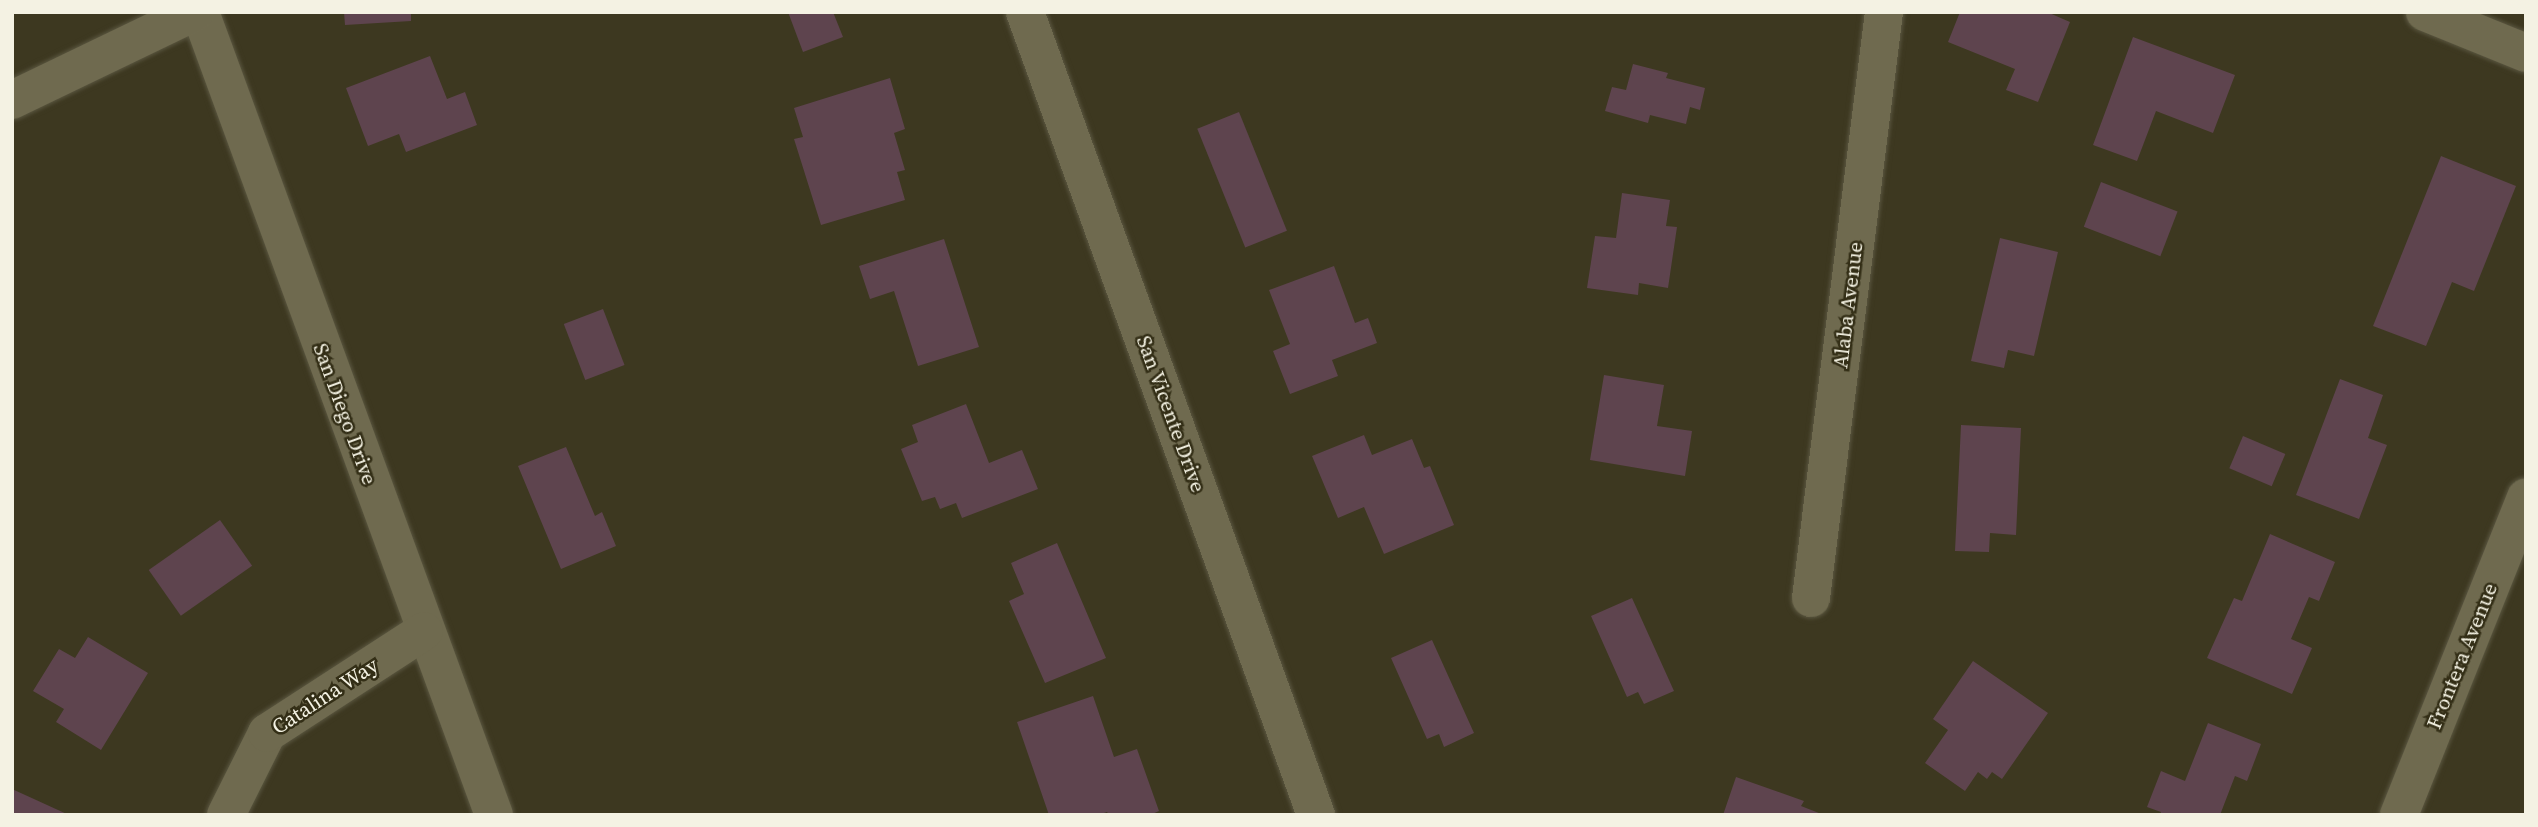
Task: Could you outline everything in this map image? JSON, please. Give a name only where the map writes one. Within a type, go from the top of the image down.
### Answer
[{"type":"street","points":[[12,100],[198,12]]},
{"type":"street","name":"San Diego Drive","points":[[198,12],[494,815]]},
{"type":"street","name":"San Vicente Drive","points":[[1026,12],[1316,815]]},
{"type":"street","name":"Alaba Avenue","points":[[1811,598],[1884,12]]},
{"type":"street","points":[[2425,12],[2526,52]]},
{"type":"street","name":"Frontera Avenue","points":[[2399,815],[2526,497]]},
{"type":"street","name":"Catalina Way","points":[[226,815],[267,733],[424,631]]},
{"type":"building","points":[[344,12],[411,12],[411,21],[345,25]]},
{"type":"building","points":[[788,12],[833,12],[843,37],[803,52]]},
{"type":"building","points":[[1960,12],[2047,12],[2070,22],[2038,102],[2006,90],[2015,69],[1948,42]]},
{"type":"building","points":[[2133,37],[2235,75],[2213,133],[2156,111],[2137,161],[2093,145]]},
{"type":"building","points":[[430,56],[447,99],[465,92],[477,125],[406,152],[399,134],[368,146],[346,88]]},
{"type":"building","points":[[1633,64],[1668,73],[1666,78],[1705,88],[1700,110],[1690,107],[1686,124],[1650,115],[1648,123],[1605,111],[1612,87],[1626,90]]},
{"type":"building","points":[[890,78],[905,129],[894,133],[905,170],[897,172],[905,200],[821,225],[794,139],[803,137],[794,108]]},
{"type":"building","points":[[1239,112],[1287,231],[1245,248],[1197,129]]},
{"type":"building","points":[[2441,156],[2516,186],[2474,291],[2452,282],[2426,346],[2373,326]]},
{"type":"building","points":[[2101,182],[2178,211],[2160,256],[2084,227]]},
{"type":"building","points":[[1622,193],[1670,200],[1666,226],[1677,227],[1668,288],[1639,283],[1638,295],[1587,288],[1595,236],[1616,238]]},
{"type":"building","points":[[2000,238],[2058,252],[2034,356],[2008,350],[2004,368],[1971,361]]},
{"type":"building","points":[[944,239],[979,347],[918,366],[894,291],[870,299],[859,266]]},
{"type":"building","points":[[1334,266],[1355,323],[1368,318],[1377,343],[1332,360],[1338,376],[1290,394],[1273,351],[1290,344],[1269,290]]},
{"type":"building","points":[[603,309],[625,365],[585,380],[564,324]]},
{"type":"building","points":[[1604,375],[1664,385],[1657,426],[1692,431],[1685,476],[1590,460]]},
{"type":"building","points":[[2340,379],[2383,395],[2368,438],[2387,445],[2359,519],[2296,495]]},
{"type":"building","points":[[966,404],[989,463],[1022,450],[1038,489],[962,518],[956,503],[940,509],[935,497],[922,501],[901,449],[918,442],[912,425]]},
{"type":"building","points":[[1961,425],[2021,428],[2016,535],[1990,533],[1989,552],[1955,551]]},
{"type":"building","points":[[1364,435],[1372,455],[1412,439],[1424,468],[1430,466],[1454,525],[1384,554],[1364,507],[1338,518],[1312,456]]},
{"type":"building","points":[[2243,436],[2285,454],[2272,486],[2229,468]]},
{"type":"building","points":[[566,447],[595,516],[602,512],[616,546],[561,569],[518,466]]},
{"type":"building","points":[[220,520],[252,566],[181,616],[149,570]]},
{"type":"building","points":[[2270,534],[2335,562],[2319,601],[2309,597],[2291,639],[2312,648],[2292,694],[2207,658],[2234,598],[2242,601]]},
{"type":"building","points":[[1057,543],[1106,658],[1045,683],[1009,601],[1024,594],[1011,563]]},
{"type":"building","points":[[1632,598],[1674,691],[1644,704],[1638,692],[1627,697],[1591,616]]},
{"type":"building","points":[[88,637],[148,673],[101,750],[56,722],[64,709],[33,691],[59,649],[75,658]]},
{"type":"building","points":[[1432,640],[1474,733],[1444,747],[1439,734],[1427,739],[1391,658]]},
{"type":"building","points":[[1973,661],[2048,713],[2002,779],[1992,772],[1987,779],[1978,772],[1965,791],[1925,763],[1948,730],[1933,719]]},
{"type":"building","points":[[1093,696],[1114,757],[1137,749],[1159,811],[1150,815],[1109,815],[1107,812],[1098,815],[1049,815],[1017,722]]},
{"type":"building","points":[[2208,723],[2261,744],[2247,781],[2235,776],[2220,815],[2160,815],[2161,812],[2147,807],[2161,771],[2185,781]]},
{"type":"building","points":[[1736,777],[1804,801],[1801,806],[1824,815],[1723,815]]},
{"type":"building","points":[[12,789],[69,815],[12,815]]}]
